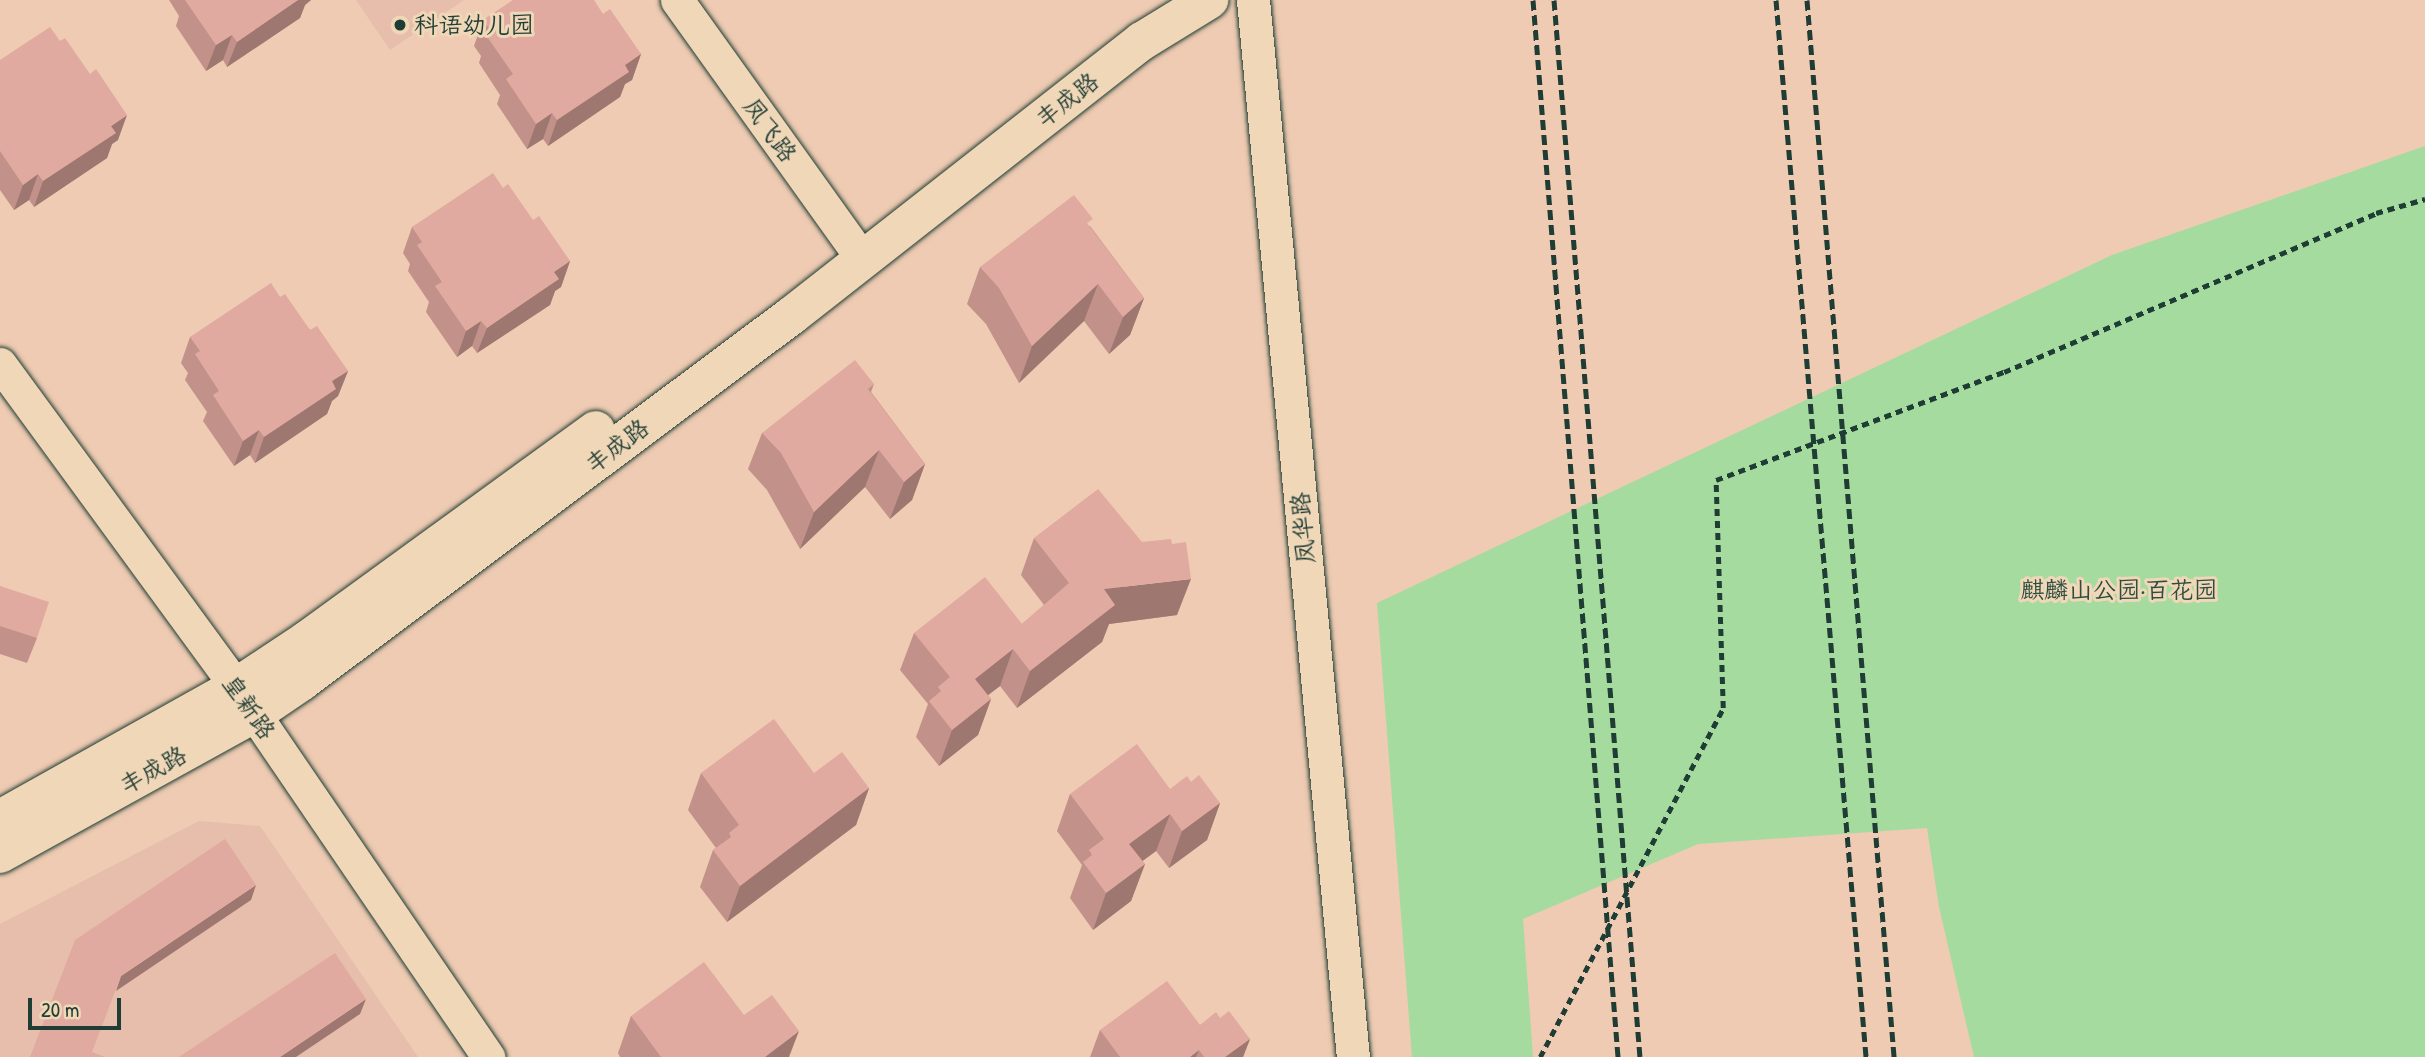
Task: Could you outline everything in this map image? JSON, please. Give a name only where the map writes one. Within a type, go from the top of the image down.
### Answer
[{"type":"main road","name":"丰成路","points":[[856,250],[1159,0]]},
{"type":"main road","name":"丰成路","points":[[0,854],[245,700],[307,640],[603,425],[856,250],[1142,41],[1209,0]]},
{"type":"main road","name":"丰成路","points":[[0,819],[245,700]]},
{"type":"street","name":"凤飞路","points":[[677,0],[856,250]]},
{"type":"street","name":"凤华路","points":[[1253,0],[1353,1057]]},
{"type":"street","name":"皇新路","points":[[0,363],[245,700],[488,1057]]},
{"type":"path","points":[[1541,1057],[1723,708],[1716,480],[2004,372],[2376,213],[2425,199]]},
{"type":"shaded area","name":"科语幼儿园","points":[[356,0],[464,0],[390,50]]},
{"type":"shaded area","points":[[199,821],[260,826],[418,1057],[0,1057],[0,924]]},
{"type":"green space","name":"麒麟山公园·百花园","points":[[2425,146],[2425,1057],[1974,1057],[1939,907],[1927,828],[1698,844],[1523,919],[1533,1057],[1412,1057],[1377,603],[2112,255]]},
{"type":"building","points":[[185,0],[298,0],[237,42],[232,35],[216,45]]},
{"type":"building","points":[[513,0],[594,0],[603,14],[610,9],[641,54],[625,65],[629,72],[557,120],[552,113],[536,124],[506,79],[513,74],[488,38],[493,34],[483,20]]},
{"type":"building","points":[[50,27],[60,41],[65,38],[90,74],[96,69],[127,115],[111,126],[116,133],[43,181],[38,174],[23,185],[0,151],[0,60]]},
{"type":"building","points":[[493,173],[503,188],[508,184],[533,220],[539,216],[570,261],[554,272],[559,279],[487,328],[481,321],[466,331],[435,286],[442,282],[417,245],[422,242],[412,227]]},
{"type":"building","points":[[1074,195],[1093,219],[1087,223],[1144,298],[1123,317],[1098,284],[1032,346],[999,288],[980,267]]},
{"type":"building","points":[[271,283],[280,297],[285,294],[310,330],[317,326],[348,371],[332,381],[336,389],[264,437],[259,430],[243,441],[213,395],[219,391],[195,354],[200,351],[190,337]]},
{"type":"building","points":[[855,360],[874,384],[868,389],[925,464],[904,482],[879,450],[814,512],[781,453],[762,433]]},
{"type":"building","points":[[1098,489],[1142,542],[1171,539],[1172,544],[1186,542],[1191,579],[1104,589],[1115,605],[1030,671],[1013,649],[975,679],[991,699],[952,730],[929,701],[941,691],[938,687],[950,677],[914,633],[985,577],[1022,624],[1069,583],[1034,538]]},
{"type":"building","points":[[0,586],[49,602],[37,638],[0,626]]},
{"type":"building","points":[[774,719],[814,773],[842,752],[869,788],[740,886],[713,850],[731,837],[729,833],[739,825],[701,773]]},
{"type":"building","points":[[1137,744],[1170,789],[1187,776],[1191,782],[1199,775],[1220,803],[1182,831],[1170,814],[1129,844],[1145,864],[1106,893],[1083,862],[1092,855],[1089,850],[1104,839],[1070,794]]},
{"type":"building","points":[[225,839],[256,885],[121,976],[92,1052],[105,1057],[30,1057],[75,940]]},
{"type":"building","points":[[335,953],[366,999],[280,1057],[179,1057]]},
{"type":"building","points":[[704,962],[744,1015],[772,995],[799,1031],[765,1057],[661,1057],[631,1016]]},
{"type":"building","points":[[1167,981],[1200,1025],[1216,1012],[1220,1018],[1229,1011],[1250,1039],[1225,1057],[1204,1057],[1199,1050],[1190,1057],[1120,1057],[1100,1030]]},
{"type":"railway","points":[[1533,0],[1618,1057]]},
{"type":"railway","points":[[1554,0],[1640,1057]]},
{"type":"railway","points":[[1776,0],[1866,1057]]},
{"type":"railway","points":[[1807,0],[1894,1057]]},
{"type":"place","name":"科语幼儿园","points":[[400,25]]}]
